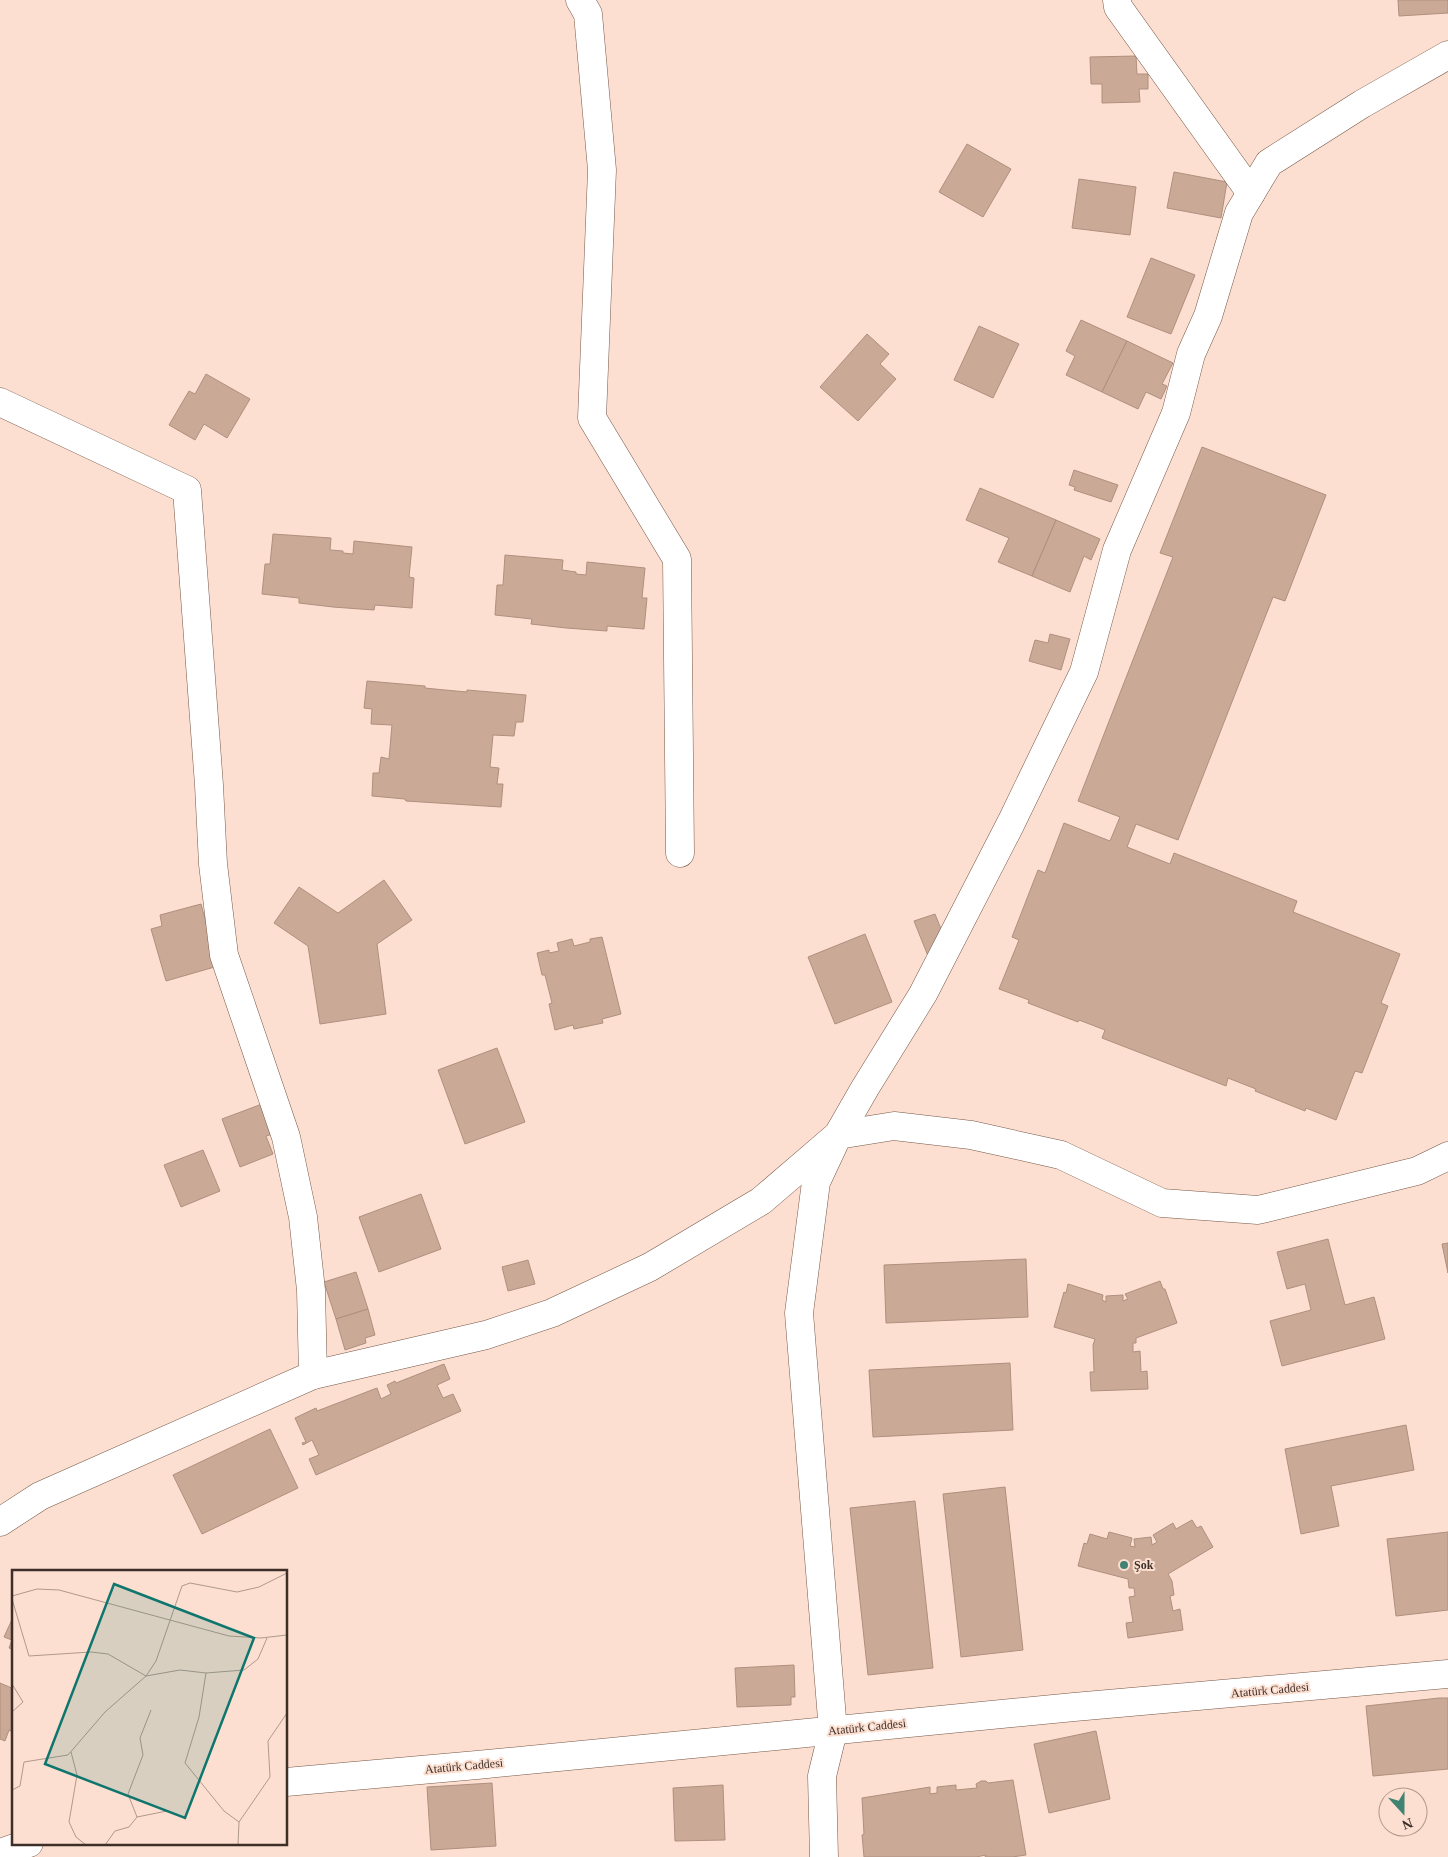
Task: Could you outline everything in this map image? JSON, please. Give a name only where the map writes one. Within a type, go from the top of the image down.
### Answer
[{"type":"street","points":[[580,0],[588,14],[602,170],[592,418],[677,559],[680,853]]},
{"type":"street","points":[[1117,0],[1118,7],[1251,194]]},
{"type":"street","points":[[824,1857],[822,1776],[833,1731],[799,1313],[816,1182],[838,1136],[865,1088],[923,994],[994,857],[1084,672],[1117,550],[1176,413],[1191,354],[1208,316],[1239,213],[1269,163],[1362,104],[1448,55]]},
{"type":"street","points":[[0,402],[187,490],[213,864],[224,955],[286,1137],[303,1217],[311,1290],[313,1375]]},
{"type":"street","points":[[0,1522],[40,1496],[313,1375],[486,1335],[552,1314],[650,1267],[761,1201],[838,1136],[894,1126],[970,1135],[1061,1155],[1162,1203],[1258,1210],[1417,1171],[1448,1156]]},
{"type":"street","name":"Atatürk Caddesi","points":[[288,1782],[1074,1707],[1448,1674]]},
{"type":"street","points":[[0,1853],[26,1844]]},
{"type":"building","points":[[1398,0],[1448,0],[1448,13],[1399,16]]},
{"type":"building","points":[[1136,56],[1137,74],[1148,74],[1148,89],[1139,89],[1140,102],[1102,103],[1102,84],[1091,84],[1090,57]]},
{"type":"building","points":[[967,144],[1011,169],[983,217],[939,192]]},
{"type":"building","points":[[1174,172],[1227,182],[1221,218],[1167,208]]},
{"type":"building","points":[[1079,179],[1136,187],[1130,235],[1072,228]]},
{"type":"building","points":[[1151,258],[1195,275],[1171,334],[1127,317]]},
{"type":"building","points":[[1081,320],[1127,341],[1102,392],[1066,375],[1075,356],[1066,351]]},
{"type":"building","points":[[979,326],[1019,344],[993,398],[954,380]]},
{"type":"building","points":[[867,334],[889,354],[880,364],[896,379],[858,421],[820,387]]},
{"type":"building","points":[[1127,341],[1173,363],[1162,384],[1167,386],[1161,399],[1146,392],[1138,409],[1102,392]]},
{"type":"building","points":[[206,374],[250,399],[227,438],[204,424],[195,440],[169,425],[189,391],[195,394]]},
{"type":"building","points":[[1202,447],[1326,495],[1285,601],[1273,597],[1178,840],[1136,824],[1127,847],[1170,864],[1174,853],[1297,901],[1293,912],[1400,954],[1381,1003],[1388,1006],[1362,1073],[1355,1071],[1336,1120],[1306,1108],[1305,1111],[1228,1078],[1226,1086],[1102,1038],[1105,1030],[1028,1003],[1029,1000],[999,989],[1019,940],[1012,937],[1038,870],[1045,873],[1064,823],[1110,841],[1120,817],[1078,801],[1173,557],[1160,553]]},
{"type":"building","points":[[1074,470],[1118,485],[1111,502],[1074,490],[1075,487],[1069,485]]},
{"type":"building","points":[[980,488],[1056,520],[1032,576],[998,562],[1009,538],[966,520]]},
{"type":"building","points":[[1056,520],[1100,539],[1091,560],[1084,556],[1070,592],[1032,576]]},
{"type":"building","points":[[273,534],[331,538],[330,550],[353,554],[354,541],[412,547],[409,577],[414,578],[412,608],[375,605],[374,610],[333,607],[299,603],[299,598],[262,594],[265,564],[270,564]]},
{"type":"building","points":[[505,555],[563,560],[562,570],[586,575],[587,562],[645,568],[642,598],[647,598],[644,629],[607,626],[607,631],[566,628],[531,624],[532,619],[495,615],[497,585],[503,585]]},
{"type":"building","points":[[1050,634],[1070,639],[1061,670],[1029,661],[1035,640],[1048,643]]},
{"type":"building","points":[[367,681],[467,692],[467,690],[526,695],[523,722],[516,722],[514,736],[493,735],[490,767],[499,768],[497,784],[503,784],[501,807],[406,801],[405,799],[372,796],[373,773],[379,773],[381,757],[389,759],[392,725],[371,724],[372,709],[364,708]]},
{"type":"building","points":[[384,880],[412,920],[377,944],[386,1014],[320,1024],[308,946],[274,923],[299,887],[338,913]]},
{"type":"building","points":[[201,904],[218,966],[166,981],[151,929],[162,926],[160,915]]},
{"type":"building","points":[[935,914],[943,934],[930,961],[914,921]]},
{"type":"building","points":[[865,934],[892,1002],[835,1024],[808,957]]},
{"type":"building","points":[[602,937],[621,1014],[602,1019],[603,1023],[574,1029],[573,1025],[555,1030],[549,1004],[552,1003],[545,975],[542,975],[537,953],[549,950],[549,953],[559,951],[557,943],[572,939],[574,946],[590,942],[590,939]]},
{"type":"building","points":[[497,1048],[525,1122],[465,1144],[438,1070]]},
{"type":"building","points":[[262,1104],[273,1134],[266,1136],[273,1154],[240,1167],[222,1119]]},
{"type":"building","points":[[203,1150],[220,1191],[181,1207],[164,1165]]},
{"type":"building","points":[[421,1194],[441,1249],[379,1272],[359,1217]]},
{"type":"building","points":[[1328,1239],[1345,1305],[1374,1297],[1385,1339],[1282,1366],[1270,1321],[1311,1310],[1305,1284],[1287,1289],[1277,1252]]},
{"type":"building","points":[[1448,1243],[1448,1273],[1442,1244]]},
{"type":"building","points":[[1026,1259],[1028,1317],[886,1323],[884,1265]]},
{"type":"building","points":[[528,1260],[535,1284],[508,1291],[502,1267]]},
{"type":"building","points":[[356,1272],[368,1309],[336,1319],[324,1282]]},
{"type":"building","points":[[1160,1281],[1163,1289],[1165,1289],[1177,1323],[1136,1338],[1136,1343],[1133,1343],[1133,1352],[1140,1351],[1141,1372],[1147,1371],[1148,1389],[1091,1391],[1090,1372],[1094,1372],[1093,1345],[1095,1339],[1054,1327],[1068,1284],[1103,1295],[1102,1300],[1106,1302],[1106,1296],[1123,1295],[1123,1301],[1128,1299],[1125,1294]]},
{"type":"building","points":[[368,1309],[375,1335],[365,1338],[366,1343],[345,1350],[336,1319]]},
{"type":"building","points":[[1010,1363],[1013,1430],[873,1437],[869,1370]]},
{"type":"building","points":[[444,1364],[450,1379],[437,1385],[443,1398],[453,1394],[461,1411],[316,1475],[309,1459],[319,1455],[312,1440],[303,1445],[302,1443],[306,1442],[295,1418],[316,1408],[317,1411],[377,1388],[381,1399],[391,1394],[387,1385]]},
{"type":"building","points":[[1406,1425],[1414,1470],[1331,1486],[1339,1526],[1301,1534],[1285,1449]]},
{"type":"building","points":[[270,1429],[298,1488],[202,1534],[173,1475]]},
{"type":"building","points":[[1005,1487],[1023,1650],[961,1657],[943,1494]]},
{"type":"building","points":[[915,1501],[933,1668],[868,1675],[850,1508]]},
{"type":"building","points":[[1192,1520],[1197,1528],[1201,1526],[1213,1547],[1168,1574],[1172,1581],[1174,1595],[1170,1596],[1173,1611],[1180,1609],[1183,1630],[1128,1638],[1126,1623],[1133,1622],[1129,1597],[1135,1596],[1134,1588],[1129,1588],[1128,1579],[1078,1566],[1084,1543],[1087,1544],[1090,1534],[1107,1539],[1109,1532],[1132,1538],[1130,1546],[1135,1547],[1134,1539],[1151,1537],[1152,1545],[1157,1542],[1153,1535],[1173,1523],[1176,1529]]},
{"type":"building","points":[[1448,1532],[1448,1610],[1396,1616],[1387,1539]]},
{"type":"building","points":[[12,1619],[12,1640],[4,1637]]},
{"type":"building","points":[[794,1665],[795,1697],[791,1697],[791,1705],[737,1707],[735,1668]]},
{"type":"building","points":[[0,1683],[12,1688],[12,1732],[9,1730],[5,1741],[0,1739]]},
{"type":"building","points":[[1448,1698],[1448,1769],[1373,1776],[1366,1706]]},
{"type":"building","points":[[1096,1731],[1110,1799],[1049,1813],[1034,1744]]},
{"type":"building","points":[[1013,1780],[1026,1855],[1012,1857],[985,1857],[986,1855],[976,1857],[864,1857],[862,1798],[930,1787],[930,1794],[937,1793],[937,1787],[956,1785],[956,1790],[977,1788],[976,1784],[981,1781],[988,1783]]},
{"type":"building","points":[[492,1783],[496,1846],[431,1850],[427,1787]]},
{"type":"building","points":[[723,1785],[725,1840],[675,1841],[673,1788]]},
{"type":"place","name":"Şok","points":[[1124,1565]]}]
